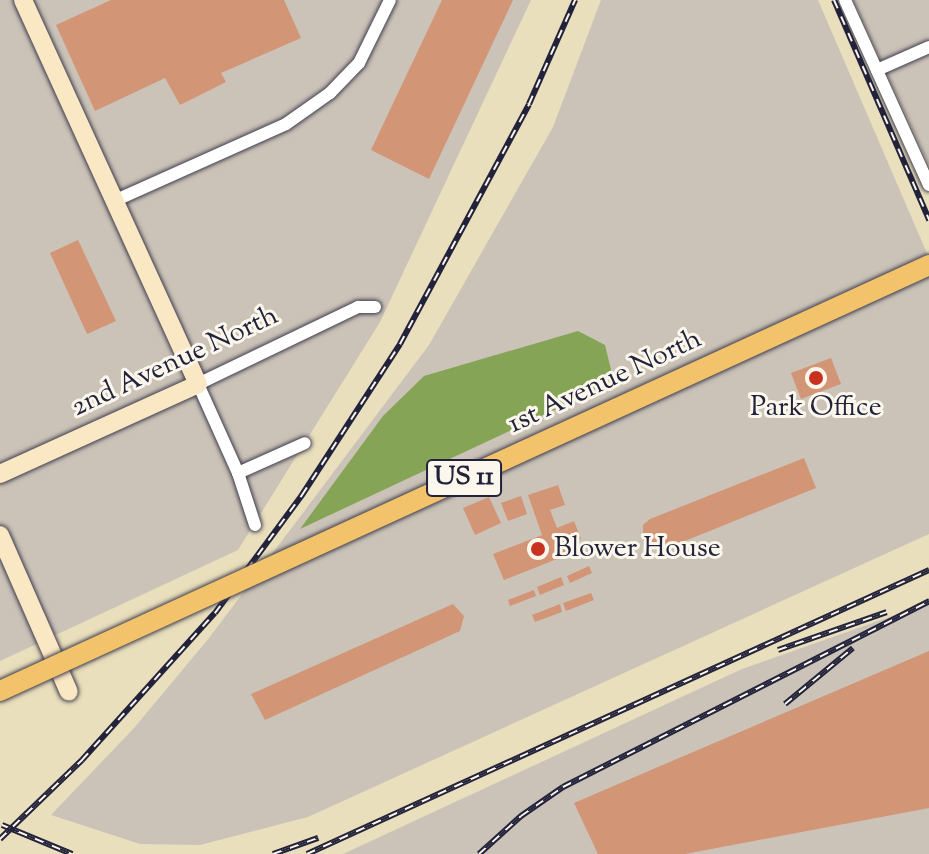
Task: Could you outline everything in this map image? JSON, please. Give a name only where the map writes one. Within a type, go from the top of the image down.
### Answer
[{"type":"main road","name":"1st Avenue North","points":[[0,691],[929,265]]},
{"type":"street","points":[[23,0],[238,473],[255,525]]},
{"type":"street","points":[[114,201],[286,124],[330,93],[359,63],[390,0]]},
{"type":"street","points":[[845,0],[929,185]]},
{"type":"street","points":[[877,70],[929,47]]},
{"type":"street","name":"2nd Avenue North","points":[[0,474],[358,307],[375,307]]},
{"type":"street","points":[[238,473],[305,443]]},
{"type":"street","points":[[0,535],[69,692]]},
{"type":"shaded area","points":[[0,0],[531,0],[380,322],[238,550],[0,661]]},
{"type":"shaded area","points":[[601,0],[818,0],[929,258],[929,534],[308,817],[200,845],[140,844],[51,815],[134,728],[209,638],[429,345],[553,127]]},
{"type":"shaded area","points":[[853,0],[929,0],[929,165]]},
{"type":"shaded area","points":[[929,603],[929,854],[343,854],[742,669]]},
{"type":"green space","points":[[578,331],[605,345],[614,382],[300,529],[383,416],[424,376]]},
{"type":"building","points":[[111,0],[284,0],[301,38],[221,73],[226,82],[180,105],[165,78],[95,111],[56,25]]},
{"type":"building","points":[[442,0],[513,0],[429,179],[371,150]]},
{"type":"building","points":[[78,240],[116,321],[87,334],[50,253]]},
{"type":"building","name":"Park Office","points":[[831,358],[841,384],[801,399],[791,373]]},
{"type":"building","points":[[804,458],[816,488],[670,547],[652,549],[643,541],[643,525],[650,519]]},
{"type":"building","name":"Blower House","points":[[558,485],[565,505],[550,510],[557,528],[574,521],[581,539],[568,544],[572,553],[504,580],[493,554],[542,535],[528,495]]},
{"type":"building","points":[[521,496],[527,514],[508,521],[501,503]]},
{"type":"building","points":[[489,497],[501,523],[475,535],[463,508]]},
{"type":"building","points":[[589,566],[592,573],[570,583],[567,576]]},
{"type":"building","points":[[561,577],[564,585],[540,595],[537,587]]},
{"type":"building","points":[[534,590],[536,596],[510,606],[508,600]]},
{"type":"building","points":[[591,593],[594,600],[566,611],[563,603]]},
{"type":"building","points":[[453,604],[464,616],[460,631],[265,720],[251,694]]},
{"type":"building","points":[[560,604],[562,612],[535,622],[532,615]]},
{"type":"building","points":[[929,651],[929,808],[685,854],[598,854],[574,803]]},
{"type":"railway","points":[[0,839],[82,760],[215,613],[302,495],[400,344],[529,104],[575,0]]},
{"type":"railway","points":[[834,0],[929,220]]},
{"type":"railway","points":[[307,854],[929,570]]},
{"type":"railway","points":[[479,854],[521,816],[563,787],[929,601]]},
{"type":"railway","points":[[778,650],[887,612]]},
{"type":"railway","points":[[785,704],[853,648]]},
{"type":"railway","points":[[2,825],[72,854]]},
{"type":"railway","points":[[273,854],[318,838]]},
{"type":"place","name":"Park Office","points":[[816,378]]},
{"type":"place","name":"Blower House","points":[[538,549]]}]
